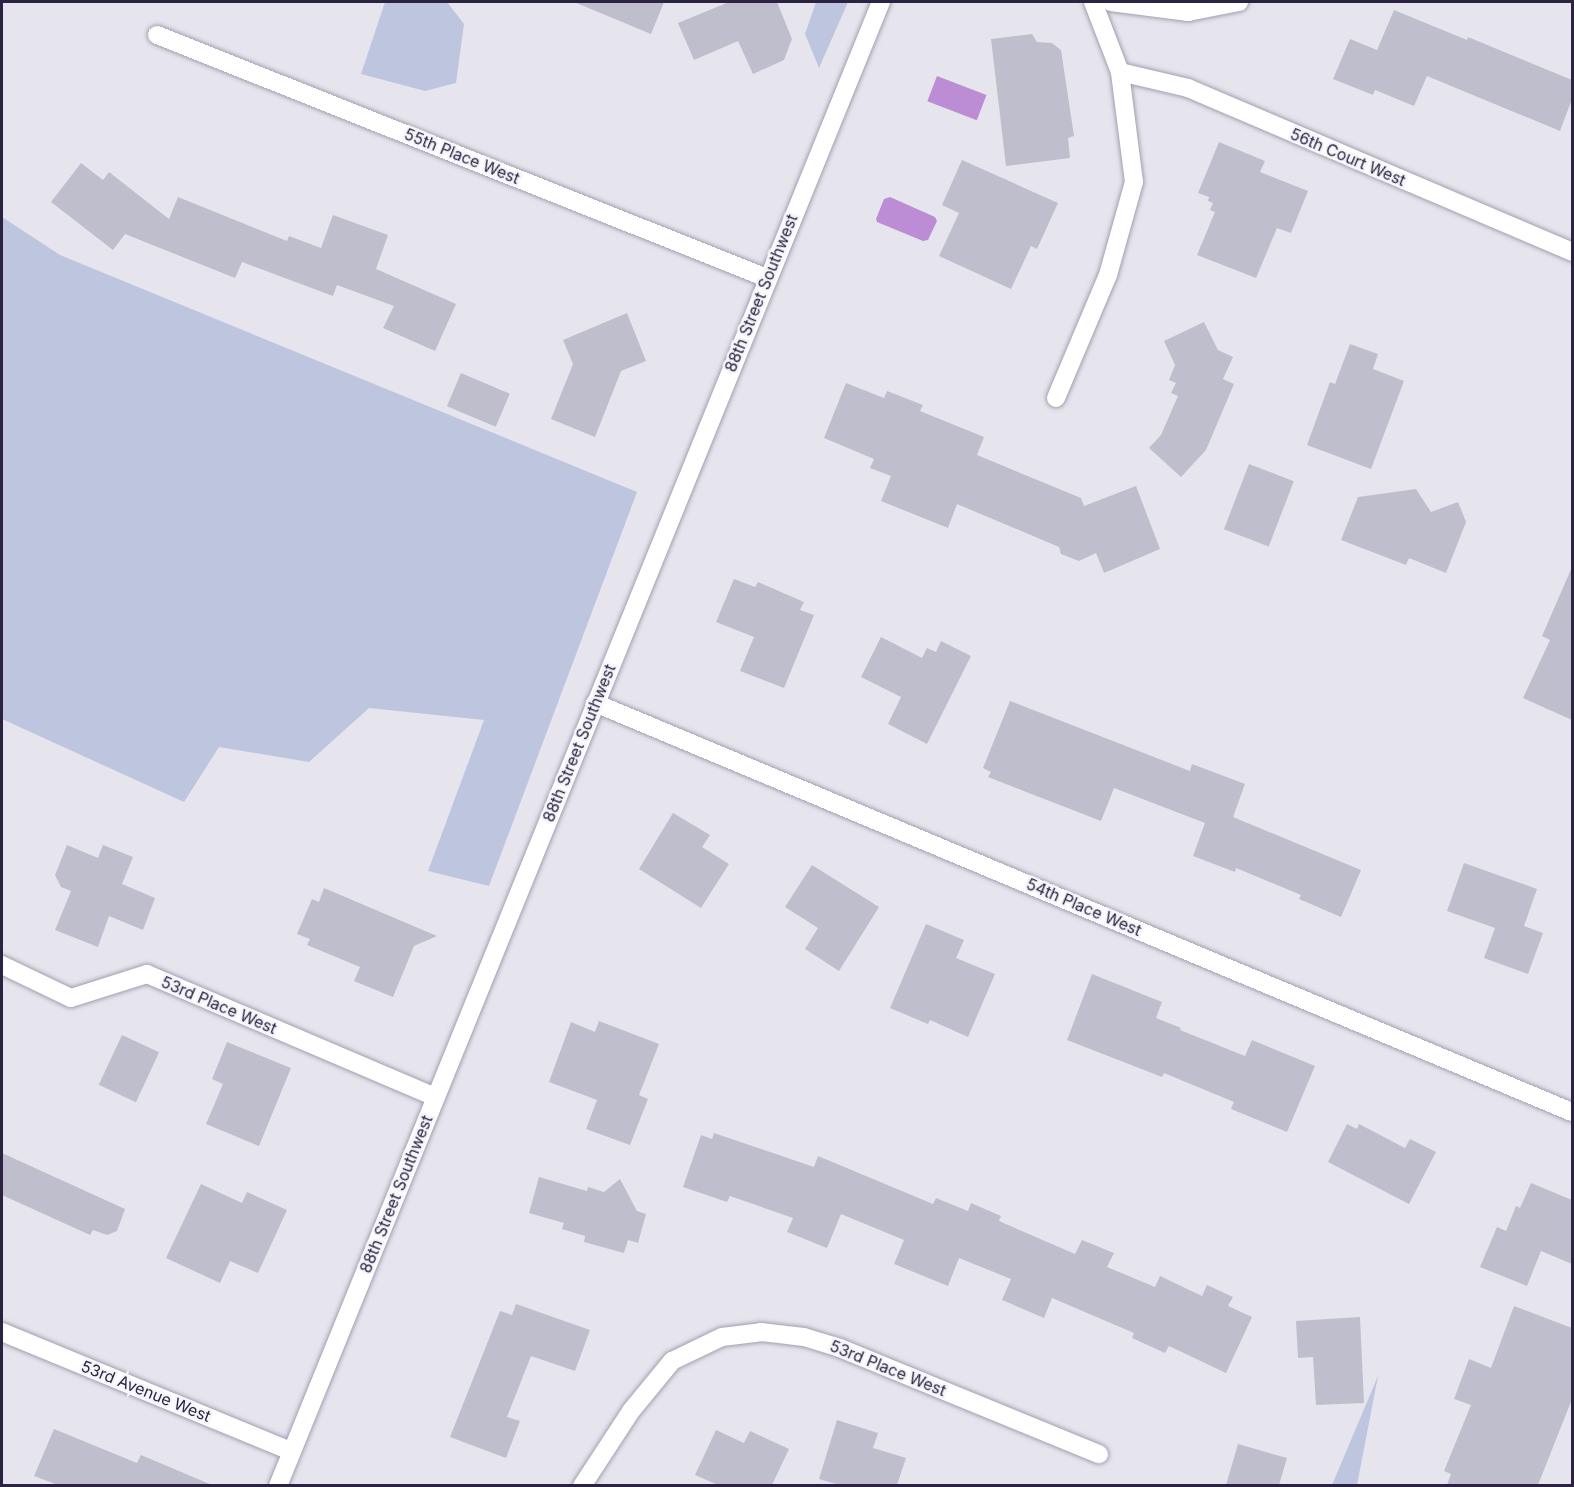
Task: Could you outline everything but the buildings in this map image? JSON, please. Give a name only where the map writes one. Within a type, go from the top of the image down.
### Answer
[{"type":"street","name":"88th Street Southwest","points":[[278,1485],[881,2]]},
{"type":"street","points":[[1056,398],[1108,275],[1134,182],[1120,72],[1093,2]]},
{"type":"street","points":[[1111,2],[1188,12],[1239,2]]},
{"type":"street","name":"55th Place West","points":[[157,35],[767,278]]},
{"type":"street","name":"56th Court West","points":[[1120,72],[1188,88],[1572,252]]},
{"type":"street","name":"54th Place West","points":[[595,703],[1572,1112]]},
{"type":"street","name":"53rd Place West","points":[[2,965],[71,998],[147,974],[436,1097]]},
{"type":"street","name":"53rd Avenue West","points":[[2,1332],[291,1450]]},
{"type":"street","name":"53rd Place West","points":[[582,1485],[631,1411],[672,1362],[722,1337],[761,1332],[804,1337],[840,1348],[1099,1454]]},
{"type":"shaded area","points":[[385,2],[447,2],[464,24],[456,83],[425,91],[361,74]]},
{"type":"shaded area","points":[[816,2],[848,2],[819,68],[805,34]]},
{"type":"shaded area","points":[[937,76],[986,95],[977,120],[927,101]]},
{"type":"shaded area","points":[[890,197],[935,217],[937,221],[928,240],[923,241],[877,222],[876,219],[884,199]]},
{"type":"shaded area","points":[[2,217],[60,255],[637,492],[489,886],[428,871],[484,720],[369,708],[309,762],[219,747],[184,802],[2,719]]},
{"type":"shaded area","points":[[1378,1376],[1357,1485],[1332,1485]]}]
